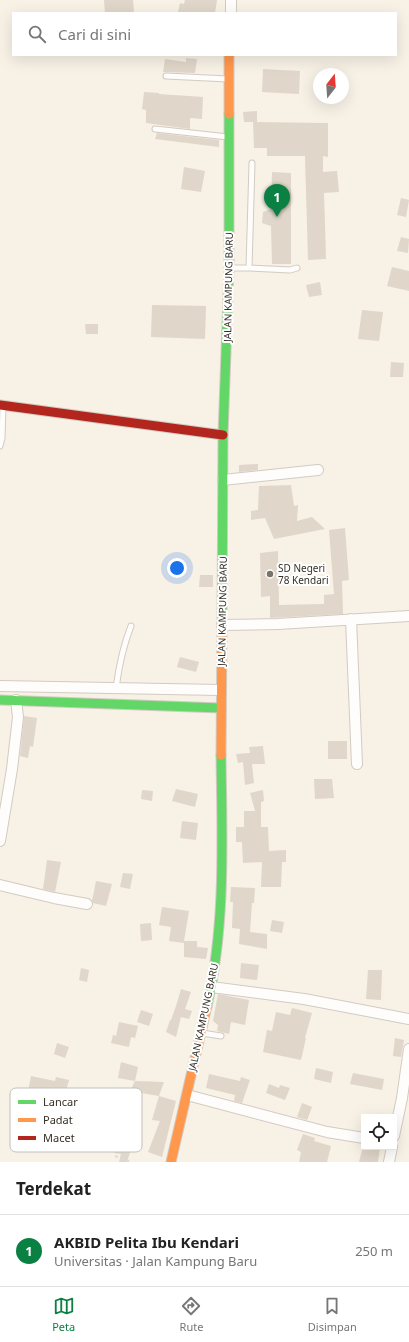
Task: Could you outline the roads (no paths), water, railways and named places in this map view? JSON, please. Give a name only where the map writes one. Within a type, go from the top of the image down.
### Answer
[{"type":"street","points":[[231,0],[231,12]]},
{"type":"street","name":"JALAN KAMPUNG BARU","points":[[171,1162],[211,987],[220,918],[222,886],[221,690],[223,435],[229,268],[229,56]]},
{"type":"street","points":[[2,405],[223,435]]},
{"type":"street","points":[[223,480],[318,470]]},
{"type":"street","points":[[222,625],[278,624],[409,616]]},
{"type":"street","points":[[351,619],[357,764]]},
{"type":"street","points":[[0,686],[221,690]]},
{"type":"street","points":[[0,700],[221,708]]},
{"type":"street","points":[[0,841],[5,815],[18,717],[16,700]]},
{"type":"street","points":[[0,885],[87,904]]},
{"type":"street","points":[[211,987],[304,999],[409,1019]]},
{"type":"street","points":[[397,1122],[409,1049]]},
{"type":"street","points":[[187,1095],[327,1132],[361,1138]]},
{"type":"street","points":[[389,1162],[391,1150]]},
{"type":"lane","points":[[166,76],[229,79]]},
{"type":"lane","points":[[155,128],[229,137]]},
{"type":"lane","points":[[249,268],[252,163]]},
{"type":"lane","points":[[229,268],[290,270],[297,268]]},
{"type":"lane","points":[[0,446],[2,438],[2,405]]},
{"type":"lane","points":[[116,688],[119,665],[131,626]]},
{"type":"lane","points":[[201,1032],[221,1036]]},
{"type":"place","name":"AKBID Pelita Ibu Kendari","points":[[277,217]]},
{"type":"place","name":"SD Negeri 78 Kendari","points":[[270,574]]}]
